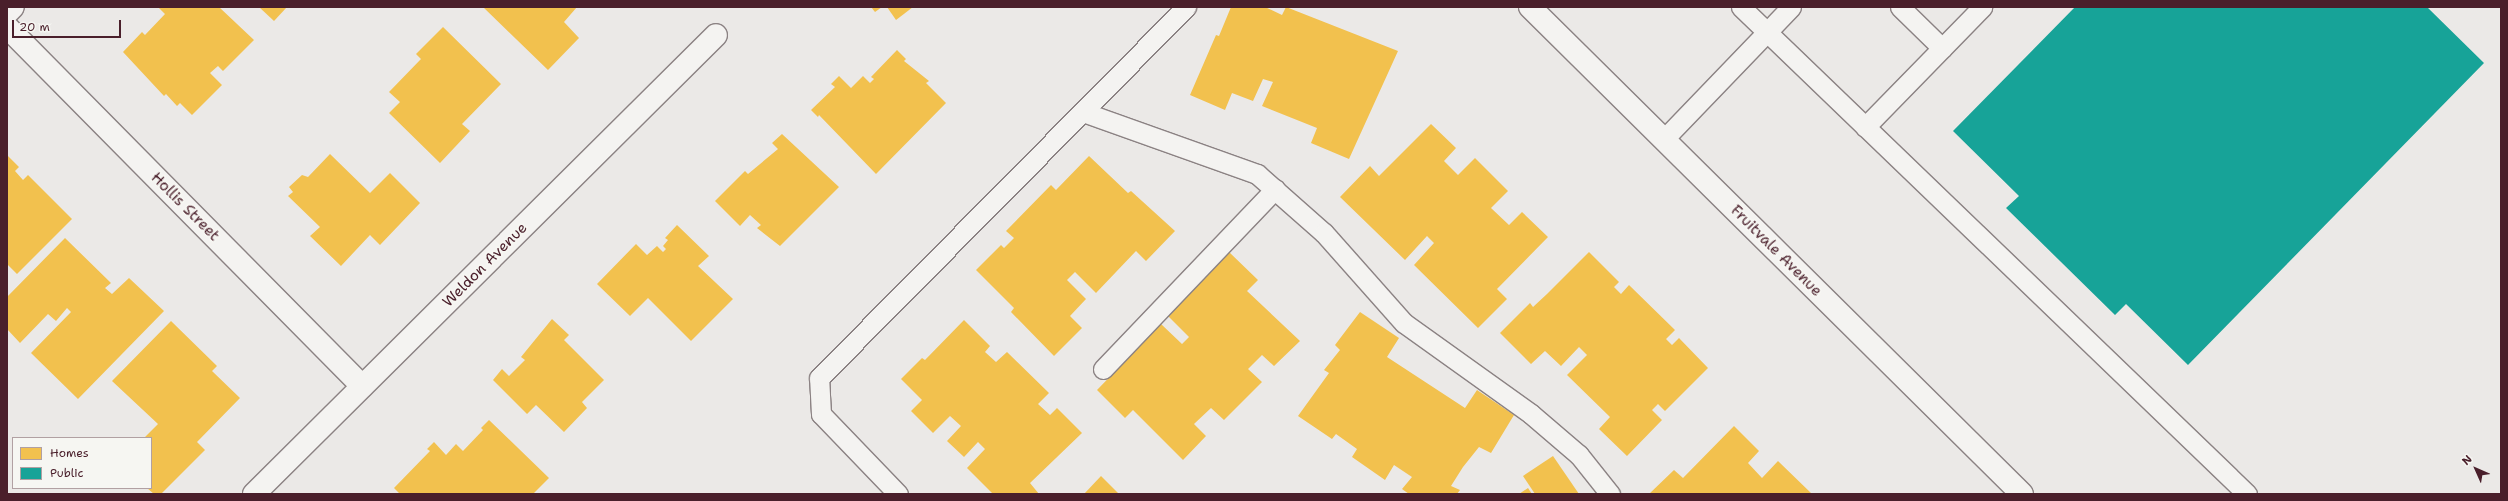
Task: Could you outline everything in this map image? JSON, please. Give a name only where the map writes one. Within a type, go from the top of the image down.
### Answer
[{"type":"street","points":[[7,13],[13,7]]},
{"type":"street","name":"Fruitvale Avenue","points":[[1530,7],[2022,494]]},
{"type":"street","name":"Hollis Street","points":[[7,27],[362,386]]},
{"type":"street","name":"Weldon Avenue","points":[[254,494],[716,35]]},
{"type":"lane","points":[[898,494],[821,414],[819,378],[1186,7]]},
{"type":"lane","points":[[1741,7],[2247,494]]},
{"type":"lane","points":[[1664,139],[1791,7]]},
{"type":"lane","points":[[1900,7],[1942,48]]},
{"type":"lane","points":[[1865,127],[1982,7]]},
{"type":"lane","points":[[1083,112],[1258,174],[1324,233],[1404,323],[1531,414],[1579,455],[1610,494]]},
{"type":"lane","points":[[1102,369],[1275,189]]},
{"type":"building: Homes","points":[[158,7],[219,7],[254,40],[223,71],[218,66],[210,73],[222,85],[192,115],[180,103],[177,106],[166,94],[164,96],[123,52],[142,32],[145,35],[165,14]]},
{"type":"building: Homes","points":[[259,7],[287,7],[274,21]]},
{"type":"building: Homes","points":[[483,7],[577,7],[564,22],[579,38],[548,70]]},
{"type":"building: Homes","points":[[871,7],[882,7],[875,12]]},
{"type":"building: Homes","points":[[887,7],[913,7],[896,20]]},
{"type":"building: Homes","points":[[1231,7],[1265,7],[1282,15],[1286,7],[1398,51],[1349,159],[1311,143],[1317,128],[1262,106],[1273,82],[1263,79],[1253,101],[1232,93],[1225,110],[1190,95],[1216,35],[1219,36]]},
{"type":"building: Homes","points":[[443,27],[501,84],[462,124],[470,131],[440,163],[389,113],[400,102],[389,92],[421,59],[416,54]]},
{"type":"building: Homes","points":[[897,50],[906,59],[904,61],[929,81],[926,83],[946,103],[876,174],[819,115],[818,117],[811,110],[835,87],[831,84],[839,76],[851,88],[863,76],[870,83],[874,79],[871,77]]},
{"type":"building: Homes","points":[[1431,124],[1456,148],[1444,161],[1458,175],[1475,158],[1508,191],[1491,208],[1509,225],[1522,212],[1548,237],[1497,289],[1507,299],[1478,328],[1414,265],[1434,243],[1427,236],[1405,260],[1340,197],[1370,166],[1379,176]]},
{"type":"building: Homes","points":[[782,134],[839,187],[780,246],[757,228],[761,225],[750,215],[740,226],[715,201],[745,171],[748,174],[778,149],[772,143]]},
{"type":"building: Homes","points":[[330,154],[370,193],[390,173],[420,203],[380,245],[370,235],[341,266],[310,236],[320,227],[288,196],[293,192],[289,187],[302,175],[308,177]]},
{"type":"building: Homes","points":[[7,155],[19,167],[15,171],[23,180],[28,175],[72,219],[17,274],[7,264]]},
{"type":"building: Homes","points":[[1089,156],[1128,193],[1131,191],[1175,231],[1146,261],[1136,251],[1096,293],[1075,272],[1067,280],[1086,299],[1070,316],[1082,328],[1054,356],[1011,312],[1014,308],[976,270],[1001,245],[1004,248],[1014,238],[1006,231],[1051,185],[1056,190]]},
{"type":"building: Homes","points":[[677,225],[709,256],[698,266],[733,299],[691,341],[648,298],[630,316],[597,284],[636,244],[647,255],[657,246],[663,252],[666,249],[663,246],[668,240],[665,238]]},
{"type":"building: Homes","points":[[65,238],[111,283],[105,288],[112,294],[129,278],[164,311],[78,399],[31,353],[71,312],[67,308],[56,321],[48,314],[20,343],[7,329],[7,297]]},
{"type":"building: Homes","points":[[1229,252],[1258,280],[1247,291],[1300,341],[1274,366],[1262,355],[1248,369],[1262,382],[1224,420],[1211,408],[1194,424],[1206,436],[1183,460],[1133,410],[1125,418],[1097,390],[1161,324],[1182,344],[1189,337],[1167,315]]},
{"type":"building: Homes","points":[[1589,252],[1619,282],[1614,287],[1621,294],[1629,285],[1675,330],[1666,339],[1672,345],[1679,338],[1708,368],[1665,411],[1658,404],[1652,410],[1662,420],[1627,456],[1599,429],[1610,417],[1567,375],[1587,355],[1579,347],[1561,366],[1545,351],[1531,364],[1500,333],[1530,303],[1533,307]]},
{"type":"building: Homes","points":[[1360,312],[1399,338],[1387,357],[1465,408],[1477,390],[1514,415],[1491,453],[1479,447],[1463,467],[1451,486],[1460,490],[1457,494],[1409,494],[1402,489],[1412,477],[1394,465],[1385,480],[1352,457],[1357,449],[1336,434],[1332,439],[1298,416],[1329,373],[1324,370],[1340,350],[1335,345]]},
{"type":"building: Homes","points":[[552,319],[569,335],[564,340],[604,380],[582,402],[587,408],[564,432],[536,405],[527,414],[493,380],[502,369],[509,376],[525,360],[521,357]]},
{"type":"building: Homes","points":[[964,320],[990,346],[985,352],[996,362],[1007,352],[1049,393],[1038,404],[1050,415],[1057,408],[1082,433],[1030,483],[1039,494],[993,494],[967,468],[985,449],[978,442],[964,457],[947,441],[961,426],[950,416],[933,433],[911,411],[922,400],[901,379],[922,358],[925,360]]},
{"type":"building: Homes","points":[[171,321],[217,366],[212,371],[240,398],[197,442],[205,450],[161,494],[154,494],[148,489],[152,489],[152,437],[145,437],[158,424],[112,381]]},
{"type":"building: Homes","points":[[489,420],[549,478],[533,494],[400,494],[394,488],[430,451],[427,449],[434,442],[446,455],[456,444],[463,451],[483,430],[481,428]]},
{"type":"building: Homes","points":[[1734,426],[1759,451],[1748,463],[1762,478],[1778,461],[1812,494],[1649,494],[1674,470],[1683,478]]},
{"type":"building: Homes","points":[[1553,456],[1579,494],[1535,494],[1523,476]]},
{"type":"building: Homes","points":[[1101,476],[1119,494],[1084,494]]},
{"type":"building: Homes","points":[[1528,488],[1532,494],[1519,494]]},
{"type":"building: Public","points":[[2075,7],[2427,7],[2484,63],[2188,365],[2126,304],[2115,315],[2006,208],[2019,196],[1953,131]]}]
